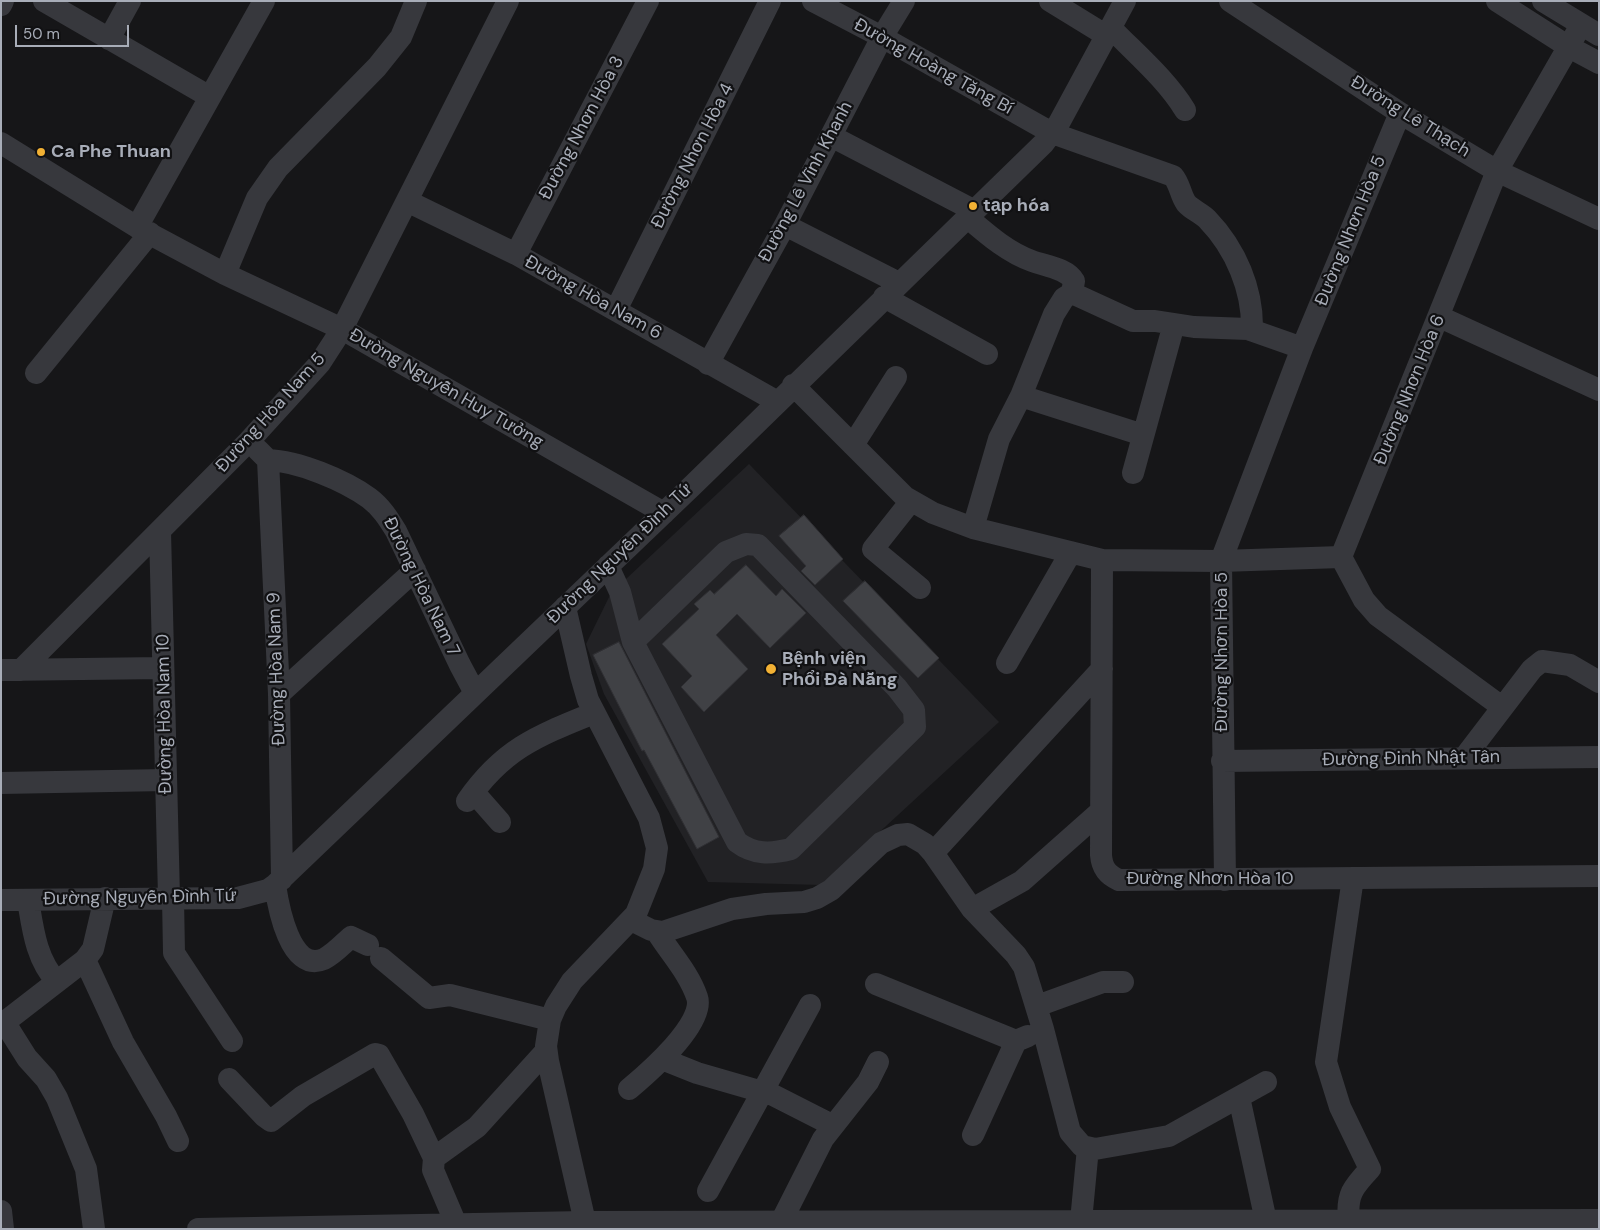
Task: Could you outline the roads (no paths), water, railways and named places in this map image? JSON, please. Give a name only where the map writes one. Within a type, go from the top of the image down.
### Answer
[{"type":"street","points":[[1,5],[3,1]]},
{"type":"street","points":[[44,1],[210,97]]},
{"type":"street","points":[[109,39],[130,1]]},
{"type":"street","points":[[36,373],[143,230],[210,97],[264,1]]},
{"type":"street","points":[[225,274],[257,198],[278,168],[389,52],[401,37],[416,1]]},
{"type":"street","name":"Đường Hòa Nam 5","points":[[11,670],[160,531],[249,441],[320,363],[342,330],[508,1]]},
{"type":"street","name":"Đường Nhơn Hòa 3","points":[[516,254],[648,1]]},
{"type":"street","name":"Đường Nhơn Hòa 4","points":[[616,310],[770,1]]},
{"type":"street","name":"Đường Hoàng Tăng Bí","points":[[814,1],[882,36],[1052,133],[1173,176],[1178,182],[1187,204],[1207,218],[1231,251],[1244,278],[1252,302],[1252,330]]},
{"type":"street","name":"Đường Lê Vĩnh Khanh","points":[[708,364],[785,224],[882,36],[904,1]]},
{"type":"street","points":[[1050,1],[1109,32],[1164,83],[1176,96],[1184,110]]},
{"type":"street","name":"Đường Nguyễn Đình Tứ","points":[[1,900],[238,898],[268,890],[279,882],[664,513],[776,401],[1052,133],[1125,1]]},
{"type":"street","name":"Đường Lê Thạch","points":[[1230,1],[1400,113],[1497,171],[1599,219]]},
{"type":"street","points":[[1497,1],[1569,47],[1599,63]]},
{"type":"street","points":[[1543,1],[1590,30]]},
{"type":"street","name":"Đường Nhơn Hòa 6","points":[[1341,557],[1440,317],[1497,171],[1569,47],[1590,30]]},
{"type":"street","name":"Đường Nhơn Hòa 5","points":[[1225,880],[1222,761],[1221,561],[1302,348],[1400,113]]},
{"type":"street","points":[[831,136],[970,214],[1008,249],[1031,261],[1070,276],[1074,281],[1072,293],[1064,298],[1054,314],[1021,396],[999,439],[973,528]]},
{"type":"street","name":"Đường Nguyễn Huy Tưởng","points":[[1,143],[143,230],[225,274],[342,330],[664,513]]},
{"type":"street","name":"Đường Hòa Nam 6","points":[[407,201],[516,254],[776,401]]},
{"type":"street","points":[[785,224],[892,290],[987,354]]},
{"type":"street","points":[[1072,293],[1133,321],[1155,320],[1174,324],[1252,330],[1302,348]]},
{"type":"street","points":[[1440,317],[1599,390]]},
{"type":"street","points":[[1133,473],[1174,324]]},
{"type":"street","points":[[852,445],[896,377]]},
{"type":"street","points":[[793,385],[911,501],[933,513],[973,528],[1102,560],[1221,561],[1341,557],[1364,600],[1378,616],[1502,707]]},
{"type":"street","points":[[1021,396],[1143,435]]},
{"type":"street","points":[[249,441],[268,460]]},
{"type":"street","name":"Đường Hòa Nam 7","points":[[268,460],[284,461],[299,465],[368,497],[388,518],[475,693]]},
{"type":"street","name":"Đường Hòa Nam 9","points":[[268,460],[279,694],[279,912],[287,935],[293,946],[306,958],[318,960],[324,959],[351,937],[374,951],[429,998],[450,995],[550,1020]]},
{"type":"street","points":[[911,501],[873,549],[920,588]]},
{"type":"street","name":"Đường Hòa Nam 10","points":[[160,531],[166,780],[174,953],[232,1041]]},
{"type":"street","points":[[608,566],[620,592],[634,642],[737,842],[748,851],[775,853],[791,849],[915,727],[914,710],[897,688],[758,545],[746,544],[726,552],[634,642]]},
{"type":"street","points":[[1007,663],[1072,552]]},
{"type":"street","name":"Đường Nhơn Hòa 10","points":[[1102,560],[1102,863],[1106,872],[1112,877],[1119,880],[1225,880],[1599,876]]},
{"type":"street","points":[[279,694],[415,570]]},
{"type":"street","points":[[565,606],[581,676],[594,712],[649,818],[656,841],[657,853],[654,869],[639,906],[631,920],[572,981],[562,995],[550,1020],[546,1051],[585,1222]]},
{"type":"street","points":[[1464,758],[1532,669],[1542,662],[1570,665],[1599,682]]},
{"type":"street","points":[[11,670],[164,668]]},
{"type":"street","points":[[933,853],[1102,669]]},
{"type":"street","points":[[500,822],[478,798],[469,797],[482,779],[505,757],[544,734],[594,712]]},
{"type":"street","name":"Đường Đinh Nhật Tân","points":[[1222,761],[1599,757]]},
{"type":"street","points":[[1,783],[166,780]]},
{"type":"street","points":[[972,909],[1022,881],[1102,811]]},
{"type":"street","points":[[631,920],[657,932],[664,932],[732,909],[766,904],[804,902],[817,898],[838,884],[881,843],[898,835],[908,834],[916,837],[933,853],[972,909],[1020,960],[1031,984],[1070,1132],[1074,1140],[1088,1148],[1095,1149],[1169,1136],[1266,1082]]},
{"type":"street","points":[[1349,1221],[1346,1203],[1355,1185],[1370,1168],[1340,1107],[1326,1062],[1352,878]]},
{"type":"street","points":[[94,1229],[86,1169],[57,1098],[46,1079],[27,1058],[3,1024],[85,960],[93,949],[105,898]]},
{"type":"street","points":[[28,900],[38,950],[45,966],[57,982]]},
{"type":"street","points":[[629,1089],[662,1059],[691,1024],[699,1008],[698,998],[690,982],[657,932]]},
{"type":"street","points":[[85,960],[123,1042],[166,1116],[178,1141]]},
{"type":"street","points":[[1037,1006],[1103,982],[1123,982]]},
{"type":"street","points":[[876,984],[1016,1041]]},
{"type":"street","points":[[708,1191],[810,1005]]},
{"type":"street","points":[[973,1135],[1016,1041],[1043,1029]]},
{"type":"street","points":[[456,1224],[433,1170],[434,1158],[477,1127],[546,1051]]},
{"type":"street","points":[[229,1079],[271,1121],[303,1096],[375,1054],[379,1055],[413,1114],[434,1158]]},
{"type":"street","points":[[662,1059],[697,1073],[762,1091],[832,1125]]},
{"type":"street","points":[[781,1222],[832,1125],[861,1092],[878,1062]]},
{"type":"street","points":[[1239,1097],[1266,1221]]},
{"type":"street","points":[[1081,1221],[1088,1148]]},
{"type":"street","points":[[1,1211],[3,1229]]},
{"type":"street","points":[[198,1229],[585,1222],[755,1225],[781,1222],[883,1225],[1011,1225],[1081,1221],[1349,1221],[1405,1225],[1528,1225],[1599,1220]]},
{"type":"place","name":"Ca Phe Thuan","points":[[41,152]]},
{"type":"place","name":"tạp hóa","points":[[973,206]]},
{"type":"place","name":"Bệnh viện Phổi Đà Nẵng","points":[[771,669]]}]
